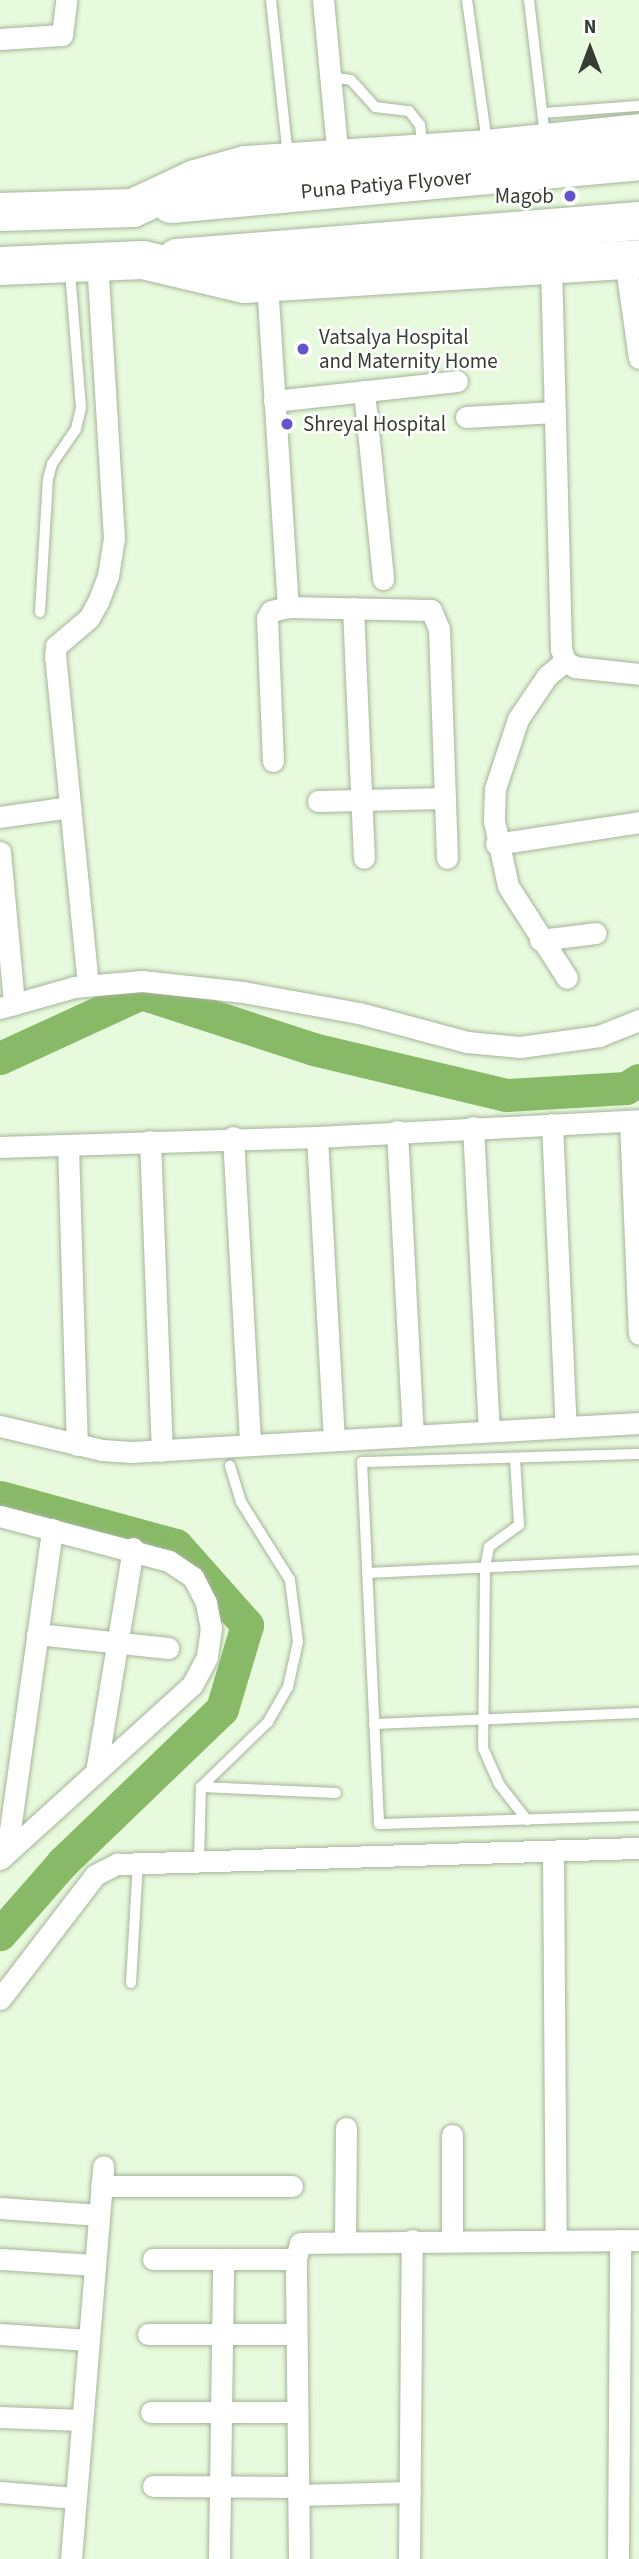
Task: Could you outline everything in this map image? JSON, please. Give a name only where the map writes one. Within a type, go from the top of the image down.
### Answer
[{"type":"highway","points":[[133,208],[195,179],[246,165],[488,149],[544,128],[639,133]]},
{"type":"highway","name":"Puna Patiya Flyover","points":[[0,212],[133,208],[639,161]]},
{"type":"highway","points":[[259,268],[639,221]]},
{"type":"highway","points":[[0,266],[143,260],[259,268],[551,266],[632,260]]},
{"type":"street","points":[[0,39],[62,36],[66,0]]},
{"type":"street","points":[[323,0],[338,159]]},
{"type":"street","points":[[632,260],[639,358]]},
{"type":"street","points":[[83,263],[114,538],[108,576],[98,602],[89,618],[56,646],[88,985]]},
{"type":"street","points":[[551,266],[561,649],[565,661],[575,667],[639,674]]},
{"type":"street","points":[[259,268],[274,401],[288,607]]},
{"type":"street","points":[[274,401],[457,382]]},
{"type":"street","points":[[364,391],[383,579]]},
{"type":"street","points":[[466,417],[555,412]]},
{"type":"street","points":[[273,761],[267,618],[271,611],[288,607],[423,607],[437,618],[447,858]]},
{"type":"street","points":[[353,608],[364,858]]},
{"type":"street","points":[[565,661],[529,698],[502,758],[495,789],[496,844],[508,886],[540,940],[567,978]]},
{"type":"street","points":[[318,801],[445,798]]},
{"type":"street","points":[[0,817],[70,807]]},
{"type":"street","points":[[496,844],[639,822]]},
{"type":"street","points":[[0,852],[7,1006],[88,985],[142,981],[243,992],[359,1013],[467,1042],[520,1047],[599,1036],[639,1020]]},
{"type":"street","points":[[540,940],[596,933]]},
{"type":"street","points":[[0,1147],[233,1138],[317,1138],[397,1131],[634,1121],[639,1334]]},
{"type":"street","points":[[552,1124],[566,1427]]},
{"type":"street","points":[[473,1127],[489,1431]]},
{"type":"street","points":[[397,1131],[414,1435]]},
{"type":"street","points":[[233,1138],[250,1443]]},
{"type":"street","points":[[317,1138],[334,1439]]},
{"type":"street","points":[[150,1141],[162,1451]]},
{"type":"street","points":[[68,1145],[77,1445]]},
{"type":"street","points":[[0,1426],[77,1445],[162,1451],[250,1443],[639,1423]]},
{"type":"street","points":[[0,1516],[133,1548],[169,1561],[193,1577],[206,1603],[211,1628],[207,1657],[192,1685],[3,1855]]},
{"type":"street","points":[[3,1855],[11,1747],[37,1634],[52,1529]]},
{"type":"street","points":[[96,1772],[133,1548]]},
{"type":"street","points":[[37,1634],[168,1648]]},
{"type":"street","points":[[0,1999],[95,1875],[117,1864],[138,1861],[639,1848]]},
{"type":"street","points":[[553,1851],[556,2238]]},
{"type":"street","points":[[345,2240],[346,2128]]},
{"type":"street","points":[[452,2135],[452,2240]]},
{"type":"street","points":[[71,2559],[102,2176],[292,2186]]},
{"type":"street","points":[[0,2208],[99,2215]]},
{"type":"street","points":[[299,2559],[296,2259],[300,2243],[345,2240],[556,2238],[630,2240],[629,2351],[618,2559]]},
{"type":"street","points":[[409,2559],[412,2240]]},
{"type":"street","points":[[1,2259],[95,2265]]},
{"type":"street","points":[[153,2259],[296,2259]]},
{"type":"street","points":[[219,2559],[223,2259]]},
{"type":"street","points":[[0,2333],[88,2340]]},
{"type":"street","points":[[148,2334],[296,2334]]},
{"type":"street","points":[[151,2412],[297,2412]]},
{"type":"street","points":[[0,2417],[82,2420]]},
{"type":"street","points":[[153,2486],[410,2492]]},
{"type":"street","points":[[0,2492],[75,2498]]},
{"type":"lane","points":[[271,0],[289,162]]},
{"type":"lane","points":[[467,0],[488,149]]},
{"type":"lane","points":[[529,0],[544,128],[639,106]]},
{"type":"lane","points":[[330,77],[351,80],[375,107],[410,111],[419,125],[424,153]]},
{"type":"lane","points":[[40,612],[48,479],[52,464],[76,429],[81,408],[83,263]]},
{"type":"lane","points":[[639,1454],[515,1460],[362,1462],[379,1824],[639,1816]]},
{"type":"lane","points":[[515,1460],[519,1525],[489,1547],[485,1567],[486,1720],[483,1748],[499,1784],[527,1820]]},
{"type":"lane","points":[[199,1861],[201,1787],[268,1722],[288,1687],[298,1642],[290,1580],[241,1502],[230,1466]]},
{"type":"lane","points":[[367,1573],[639,1560]]},
{"type":"lane","points":[[374,1724],[639,1713]]},
{"type":"lane","points":[[201,1787],[335,1793]]},
{"type":"lane","points":[[131,1983],[138,1861]]},
{"type":"waterway","points":[[0,1058],[141,993],[313,1049],[506,1095],[626,1088],[639,1080]]},
{"type":"waterway","points":[[0,1497],[176,1545],[247,1625],[222,1709],[63,1862],[0,1934]]},
{"type":"place","name":"Magob","points":[[570,196]]},
{"type":"place","name":"Vatsalya Hospital and Maternity Home","points":[[303,349]]},
{"type":"place","name":"Shreyal Hospital","points":[[287,424]]}]
